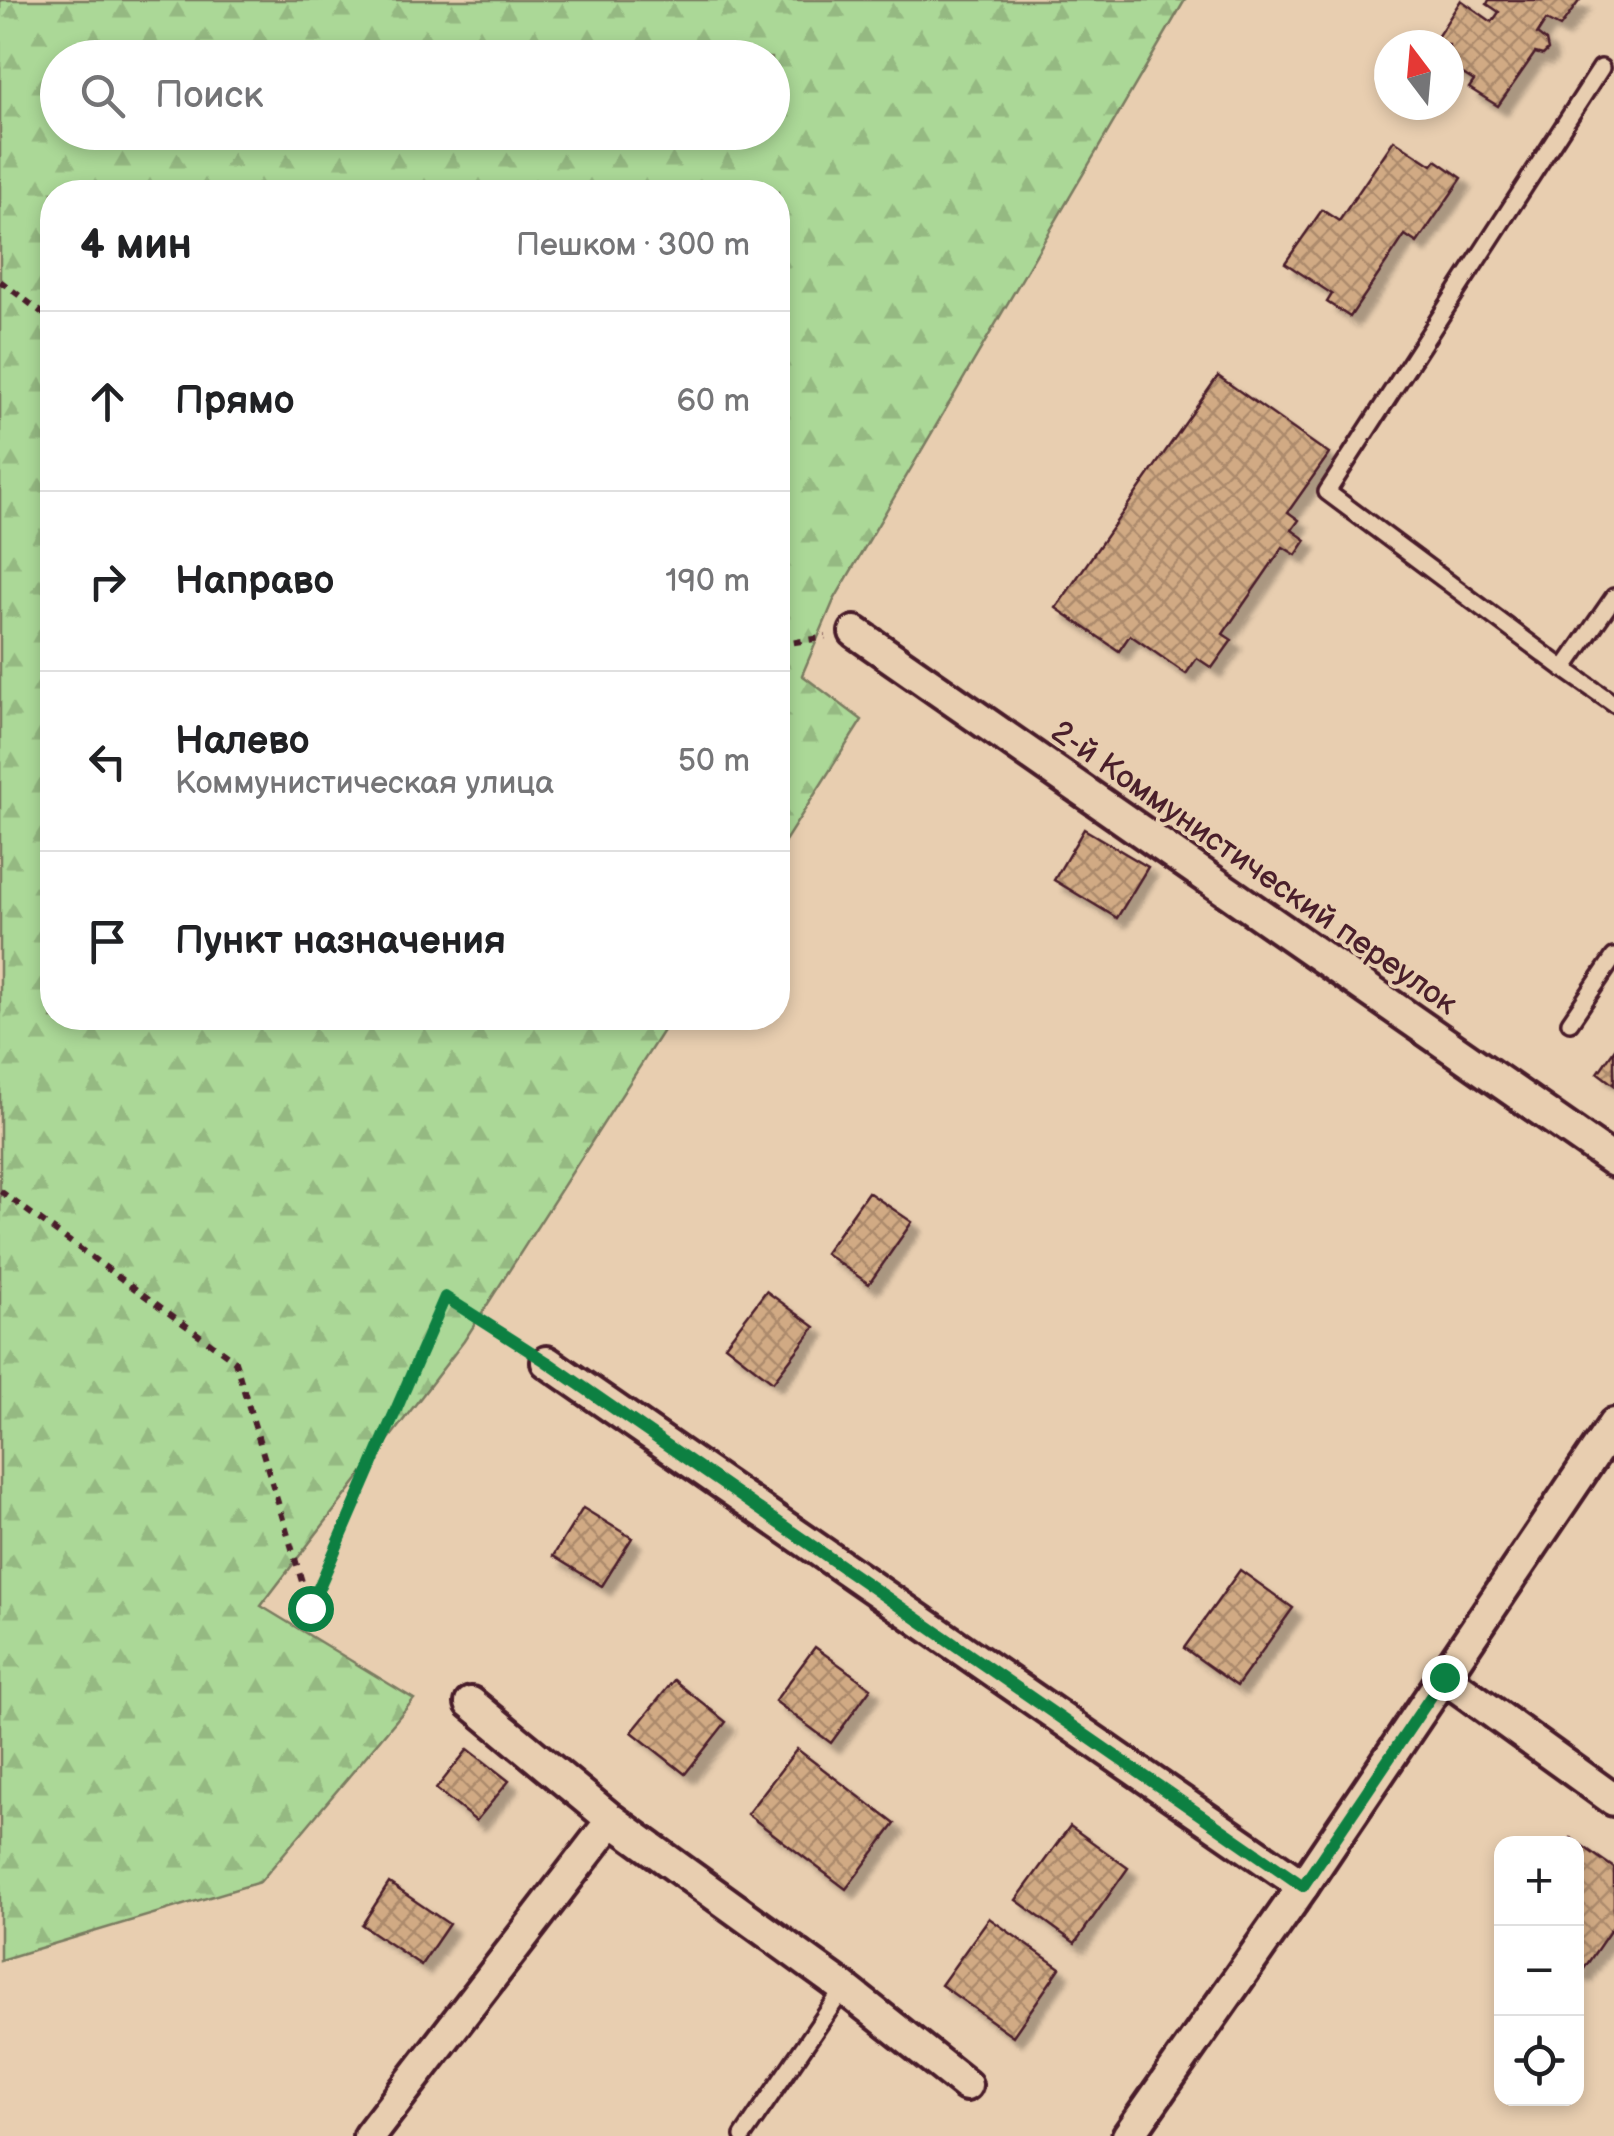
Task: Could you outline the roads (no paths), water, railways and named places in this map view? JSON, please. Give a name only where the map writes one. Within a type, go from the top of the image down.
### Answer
[{"type":"street","name":"2-й Коммунистический переулок","points":[[855,632],[1614,1161]]},
{"type":"street","points":[[547,1362],[1303,1886]]},
{"type":"street","points":[[1128,2136],[1303,1886],[1614,1424]]},
{"type":"street","points":[[1444,1677],[1614,1800]]},
{"type":"street","points":[[471,1703],[612,1820],[844,1988],[966,2085]]},
{"type":"street","points":[[369,2136],[612,1820]]},
{"type":"lane","points":[[1602,68],[1328,492],[1614,704]]},
{"type":"lane","points":[[1564,669],[1614,597]]},
{"type":"lane","points":[[1570,1022],[1614,957]]},
{"type":"lane","points":[[743,2136],[844,1988]]}]
